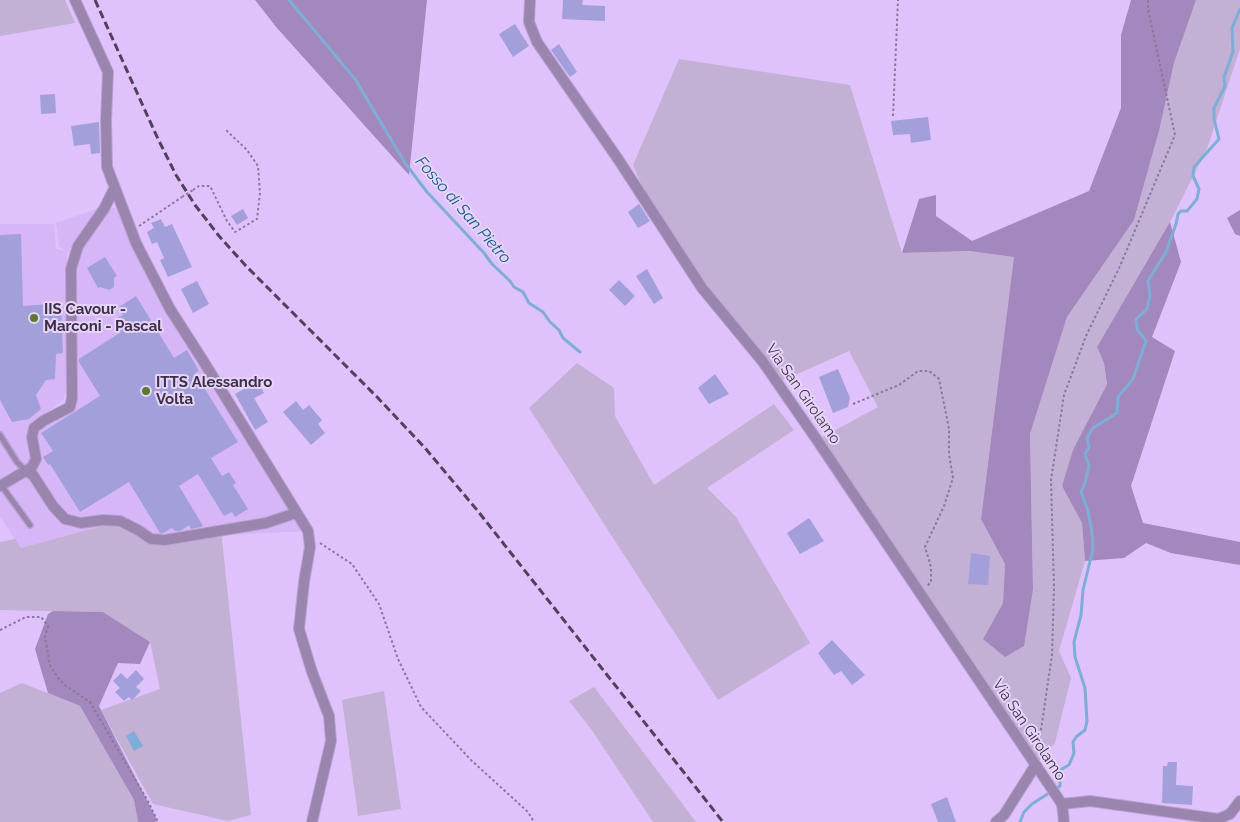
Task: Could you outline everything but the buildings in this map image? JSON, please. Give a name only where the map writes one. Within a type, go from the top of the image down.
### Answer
[{"type":"street","points":[[75,0],[108,72],[106,167],[131,231],[170,309],[308,531],[310,547],[299,629],[312,672],[329,716],[331,741],[312,822]]},
{"type":"street","name":"Via San Girolamo","points":[[530,0],[529,22],[537,42],[618,159],[702,288],[763,362],[1062,804]]},
{"type":"street","points":[[0,486],[32,467],[36,460],[32,438],[34,428],[43,421],[70,407],[72,390],[71,269],[78,246],[104,209],[114,189]]},
{"type":"street","points":[[26,471],[33,475],[53,506],[65,519],[81,523],[103,520],[120,521],[151,539],[165,540],[266,523],[296,512]]},
{"type":"street","points":[[996,822],[1004,815],[1035,766]]},
{"type":"street","points":[[1064,822],[1062,804],[1090,801],[1218,819],[1230,814],[1240,801]]},
{"type":"lane","points":[[0,435],[17,462],[26,471]]},
{"type":"lane","points":[[0,486],[30,526]]},
{"type":"path","points":[[893,116],[898,0]]},
{"type":"path","points":[[1035,766],[1052,655],[1054,588],[1051,480],[1064,395],[1086,336],[1120,266],[1175,135],[1148,9],[1148,0]]},
{"type":"path","points":[[131,231],[199,186],[210,186],[226,221],[235,232],[257,219],[260,193],[258,166],[247,150],[226,130]]},
{"type":"path","points":[[853,404],[899,385],[918,371],[929,371],[939,379],[949,429],[953,478],[944,506],[925,547],[931,567],[931,582],[919,592]]},
{"type":"path","points":[[308,531],[322,544],[352,564],[379,604],[398,659],[421,707],[471,760],[528,812],[534,822]]},
{"type":"path","points":[[0,630],[26,617],[41,617],[48,626],[45,638],[50,665],[58,678],[66,686],[90,702],[149,803],[157,820],[156,822]]},
{"type":"shaded area","points":[[0,0],[65,0],[75,23],[0,36]]},
{"type":"shaded area","points":[[255,0],[427,0],[409,175],[277,28]]},
{"type":"shaded area","points":[[1131,0],[1196,0],[1174,63],[1159,131],[1134,220],[1067,317],[1030,434],[1033,589],[1024,646],[1005,657],[983,639],[1003,603],[1005,564],[981,519],[1014,257],[969,251],[902,253],[919,199],[936,195],[936,216],[972,241],[1089,191],[1121,108],[1121,35]]},
{"type":"shaded area","points":[[1196,0],[1240,0],[1240,49],[1207,149],[1163,236],[1097,347],[1104,363],[1107,384],[1091,414],[1062,486],[1082,523],[1085,561],[1059,651],[1071,678],[1055,743],[1035,766],[817,440],[878,407],[849,351],[777,383],[702,288],[651,208],[633,165],[679,59],[850,85],[902,253],[969,251],[1014,257],[981,519],[1005,564],[1003,603],[983,639],[1033,589],[1030,434],[1067,317],[1134,220],[1159,131],[1174,63]]},
{"type":"shaded area","name":"ITTS Alessandro Volta","points":[[99,208],[116,208],[160,303],[291,514],[308,531],[151,539],[120,521],[20,548],[0,516],[0,491],[36,472],[40,465],[38,429],[77,404],[76,295],[78,258],[67,251],[68,384],[64,399],[27,428],[30,461],[0,479],[0,224],[54,224],[56,249],[66,251],[59,246],[56,223]]},
{"type":"shaded area","points":[[1240,210],[1240,236],[1235,234],[1227,218]]},
{"type":"shaded area","points":[[1170,222],[1181,262],[1152,337],[1175,351],[1131,486],[1143,523],[1240,542],[1240,565],[1171,553],[1146,543],[1124,558],[1085,561],[1082,523],[1062,486],[1073,450],[1107,384],[1104,363],[1097,347]]},
{"type":"shaded area","points":[[577,363],[614,388],[615,416],[654,485],[774,404],[794,430],[707,488],[736,517],[810,643],[718,700],[529,408]]},
{"type":"shaded area","points":[[120,521],[151,539],[221,530],[251,815],[228,821],[153,804],[101,710],[160,689],[150,642],[103,612],[0,610],[0,542],[15,539],[21,548]]},
{"type":"shaded area","points":[[53,611],[103,612],[150,642],[140,664],[118,663],[99,706],[157,820],[155,822],[138,822],[134,800],[80,706],[48,693],[35,649],[48,614]]},
{"type":"shaded area","points":[[22,683],[80,706],[134,800],[138,822],[0,822],[0,693]]},
{"type":"shaded area","points":[[594,687],[696,822],[653,822],[591,729],[569,701]]},
{"type":"shaded area","points":[[384,691],[401,809],[358,816],[342,700]]},
{"type":"water","points":[[134,731],[143,746],[134,751],[126,736]]},
{"type":"waterway","name":"Fosso di San Pietro","points":[[289,0],[355,79],[405,163],[427,192],[514,287],[523,292],[529,303],[543,312],[559,330],[563,338],[580,352]]},
{"type":"waterway","points":[[1020,822],[1024,812],[1032,804],[1060,786],[1060,770],[1069,765],[1074,753],[1073,742],[1085,730],[1087,721],[1085,688],[1075,657],[1074,642],[1081,615],[1083,590],[1093,549],[1088,511],[1081,492],[1089,466],[1085,454],[1089,447],[1087,438],[1093,428],[1117,413],[1118,397],[1133,379],[1146,341],[1137,329],[1136,319],[1147,309],[1150,295],[1148,281],[1166,252],[1178,214],[1181,211],[1187,211],[1197,199],[1199,189],[1193,176],[1194,167],[1219,139],[1214,119],[1214,108],[1225,86],[1224,77],[1233,52],[1232,28],[1240,9]]},
{"type":"railway","points":[[95,0],[158,139],[176,175],[195,205],[246,266],[378,398],[425,448],[477,510],[723,822]]},
{"type":"place","name":"IIS Cavour - Marconi - Pascal","points":[[34,318]]},
{"type":"place","name":"ITTS Alessandro Volta","points":[[146,391]]}]
